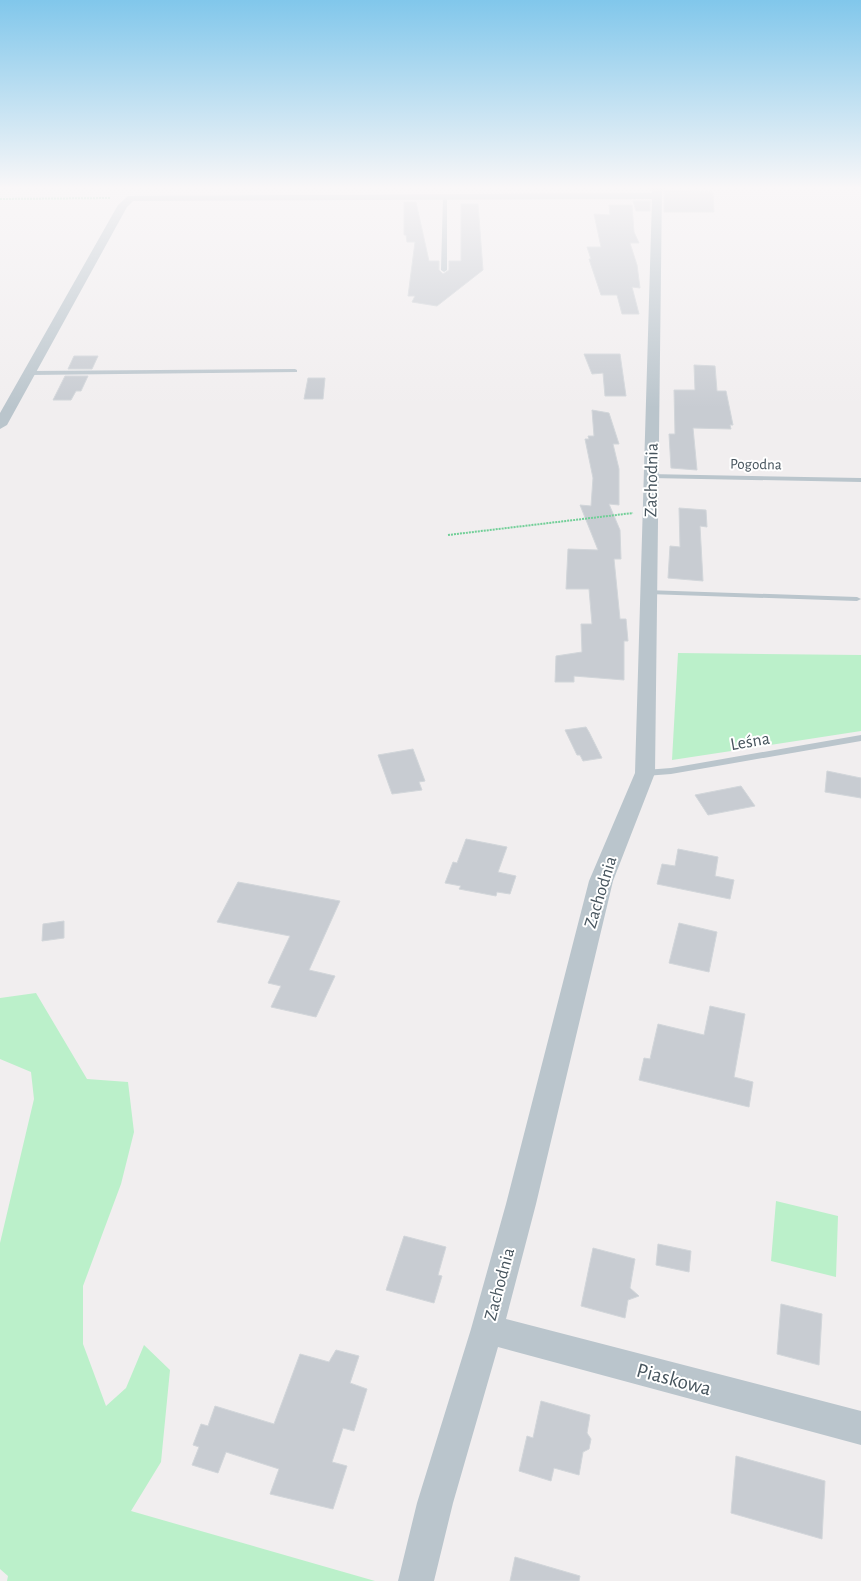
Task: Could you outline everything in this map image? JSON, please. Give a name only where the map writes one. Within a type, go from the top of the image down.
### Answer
[{"type":"street","points":[[0,425],[92,261]]},
{"type":"street","name":"Zachodnia","points":[[416,1581],[435,1503],[487,1329],[521,1204],[601,881],[645,772],[656,261]]},
{"type":"street","name":"Piaskowa","points":[[487,1329],[861,1428]]},
{"type":"lane","points":[[444,261],[444,270]]},
{"type":"lane","points":[[29,373],[295,371]]},
{"type":"lane","name":"Pogodna","points":[[651,476],[861,480]]},
{"type":"lane","points":[[648,592],[857,599]]},
{"type":"lane","name":"Leśna","points":[[645,772],[671,771],[861,738]]},
{"type":"path","points":[[448,535],[650,511]]},
{"type":"green space","points":[[678,653],[861,655],[861,731],[672,760]]},
{"type":"green space","points":[[36,993],[87,1079],[128,1082],[134,1132],[121,1184],[83,1286],[83,1344],[106,1406],[126,1388],[144,1345],[170,1370],[161,1462],[131,1511],[375,1581],[7,1581],[8,1576],[0,1569],[0,1243],[34,1099],[31,1072],[0,1059],[0,998]]},
{"type":"green space","points":[[776,1201],[838,1216],[836,1277],[771,1261]]},
{"type":"building","points":[[413,261],[439,261],[439,270],[443,274],[449,270],[449,261],[482,261],[483,270],[437,306],[412,302],[415,296],[408,296]]},
{"type":"building","points":[[590,261],[636,261],[640,288],[632,287],[639,314],[622,314],[617,295],[601,295]]},
{"type":"building","points":[[584,354],[620,354],[626,396],[605,396],[603,373],[592,374]]},
{"type":"building","points":[[74,356],[98,356],[92,369],[68,369]]},
{"type":"building","points":[[694,365],[715,366],[717,391],[726,391],[733,425],[730,425],[731,429],[693,428],[697,470],[671,468],[669,434],[675,434],[674,390],[695,390]]},
{"type":"building","points":[[65,376],[88,376],[81,391],[76,391],[71,400],[53,400]]},
{"type":"building","points":[[308,378],[325,378],[323,399],[304,399]]},
{"type":"building","points":[[592,410],[609,413],[619,444],[613,444],[619,469],[619,505],[609,504],[620,530],[621,559],[614,559],[620,619],[626,619],[628,641],[624,641],[624,680],[574,676],[574,682],[555,682],[556,656],[582,652],[581,624],[592,624],[589,589],[566,589],[568,549],[598,550],[580,505],[591,506],[593,478],[585,439],[589,439],[588,436],[594,436]]},
{"type":"building","points":[[679,508],[706,510],[707,527],[700,526],[703,581],[668,578],[670,546],[680,547]]},
{"type":"building","points":[[586,727],[602,758],[583,761],[580,755],[577,755],[565,730]]},
{"type":"building","points":[[413,749],[425,781],[419,782],[422,790],[392,794],[378,755]]},
{"type":"building","points":[[827,771],[861,778],[861,798],[825,792]]},
{"type":"building","points":[[741,786],[755,806],[708,815],[695,795]]},
{"type":"building","points":[[466,839],[507,847],[498,872],[516,876],[510,894],[497,892],[496,896],[459,889],[461,886],[445,883],[453,862],[457,863]]},
{"type":"building","points":[[678,849],[718,857],[715,876],[734,880],[730,899],[657,884],[662,864],[675,866]]},
{"type":"building","points":[[238,882],[340,901],[309,970],[335,976],[316,1017],[271,1007],[281,986],[268,983],[290,936],[217,922]]},
{"type":"building","points":[[64,921],[64,938],[42,941],[43,924]]},
{"type":"building","points":[[679,923],[717,932],[709,972],[669,963]]},
{"type":"building","points":[[710,1006],[745,1014],[734,1077],[753,1082],[749,1107],[639,1080],[644,1058],[650,1059],[658,1024],[704,1035]]},
{"type":"building","points":[[404,1236],[446,1247],[438,1275],[442,1276],[434,1303],[386,1290]]},
{"type":"building","points":[[658,1244],[691,1251],[689,1272],[656,1265]]},
{"type":"building","points":[[593,1248],[635,1259],[630,1288],[639,1296],[628,1300],[625,1318],[581,1306]]},
{"type":"building","points":[[781,1304],[822,1314],[819,1365],[777,1354]]},
{"type":"building","points":[[336,1350],[359,1356],[350,1383],[367,1389],[354,1431],[343,1428],[332,1462],[347,1466],[333,1509],[270,1494],[279,1469],[226,1452],[218,1473],[192,1465],[199,1447],[193,1445],[201,1424],[208,1426],[215,1406],[274,1424],[300,1354],[329,1362]]},
{"type":"building","points":[[541,1401],[590,1415],[587,1433],[591,1439],[589,1449],[583,1452],[579,1475],[554,1468],[551,1481],[519,1471],[527,1436],[533,1438]]},
{"type":"building","points":[[736,1456],[825,1481],[822,1539],[731,1513]]},
{"type":"building","points":[[515,1557],[580,1576],[579,1581],[510,1581]]}]
